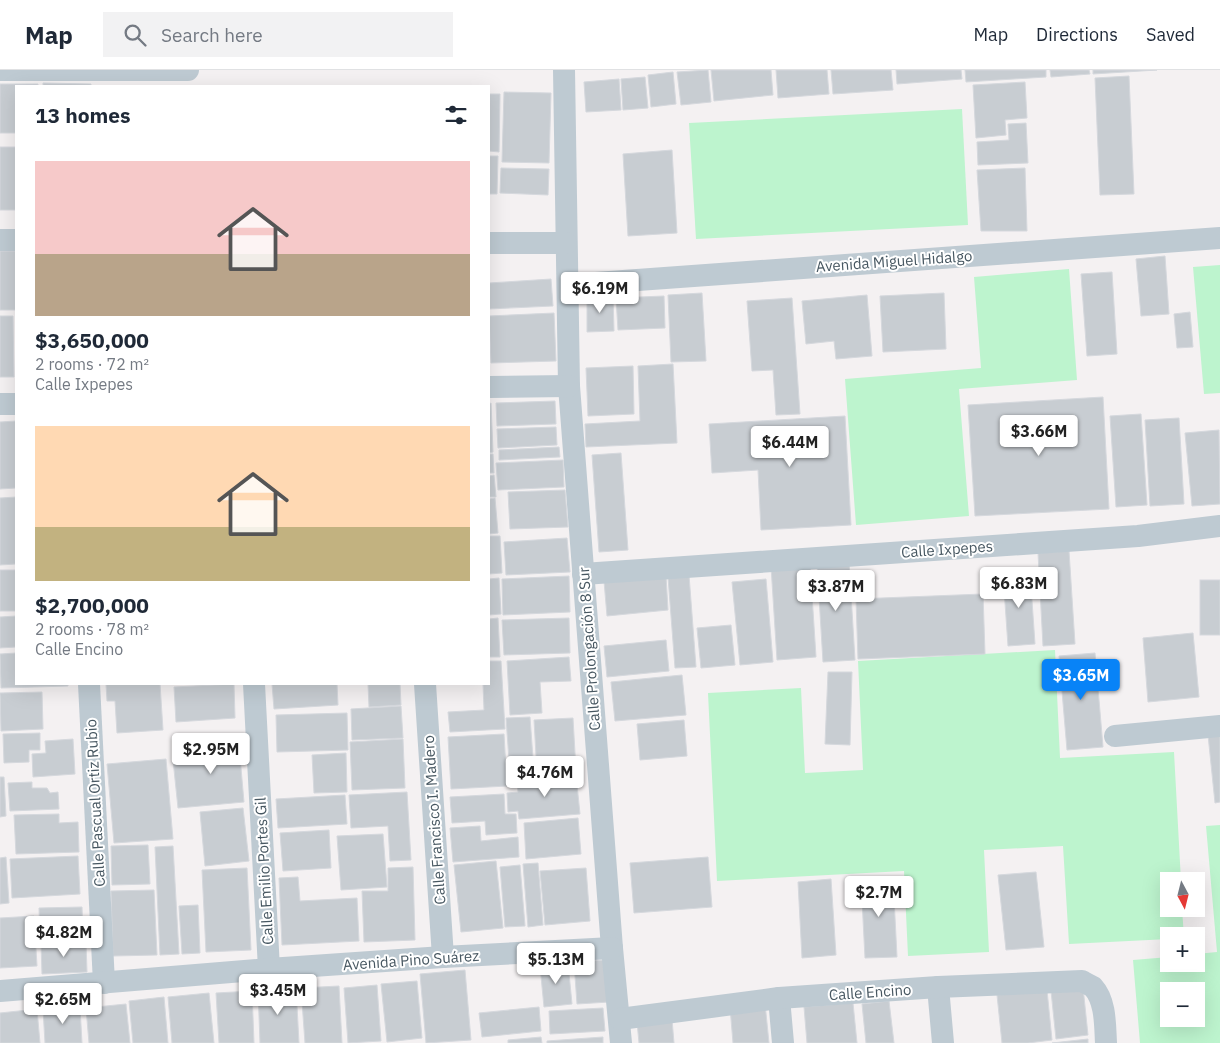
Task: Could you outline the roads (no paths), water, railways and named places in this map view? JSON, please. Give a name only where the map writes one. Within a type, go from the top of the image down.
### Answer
[{"type":"street","points":[[0,70],[188,70]]},
{"type":"street","name":"Calle Prolongación 8 Sur","points":[[564,70],[570,386],[612,948],[621,1043]]},
{"type":"street","name":"Avenida Miguel Hidalgo","points":[[568,285],[1220,238]]},
{"type":"street","points":[[0,240],[15,240]]},
{"type":"street","points":[[490,243],[566,243]]},
{"type":"street","points":[[490,387],[570,386]]},
{"type":"street","points":[[0,404],[15,404]]},
{"type":"street","name":"Calle Ixpepes","points":[[583,574],[1128,536],[1220,526]]},
{"type":"street","name":"Calle Pascual Ortiz Rubio","points":[[89,685],[104,982]]},
{"type":"street","name":"Calle Emilio Portes Gil","points":[[254,685],[270,969]]},
{"type":"street","name":"Calle Francisco I. Madero","points":[[425,685],[443,957]]},
{"type":"street","points":[[1115,736],[1220,726]]},
{"type":"street","name":"Avenida Pino Suárez","points":[[0,991],[270,969],[612,948]]},
{"type":"street","name":"Calle Encino","points":[[620,1018],[779,998],[938,987],[1082,981],[1092,986],[1098,996],[1104,1012],[1106,1043]]},
{"type":"street","points":[[938,987],[943,1043]]},
{"type":"street","points":[[779,998],[783,1043]]}]
